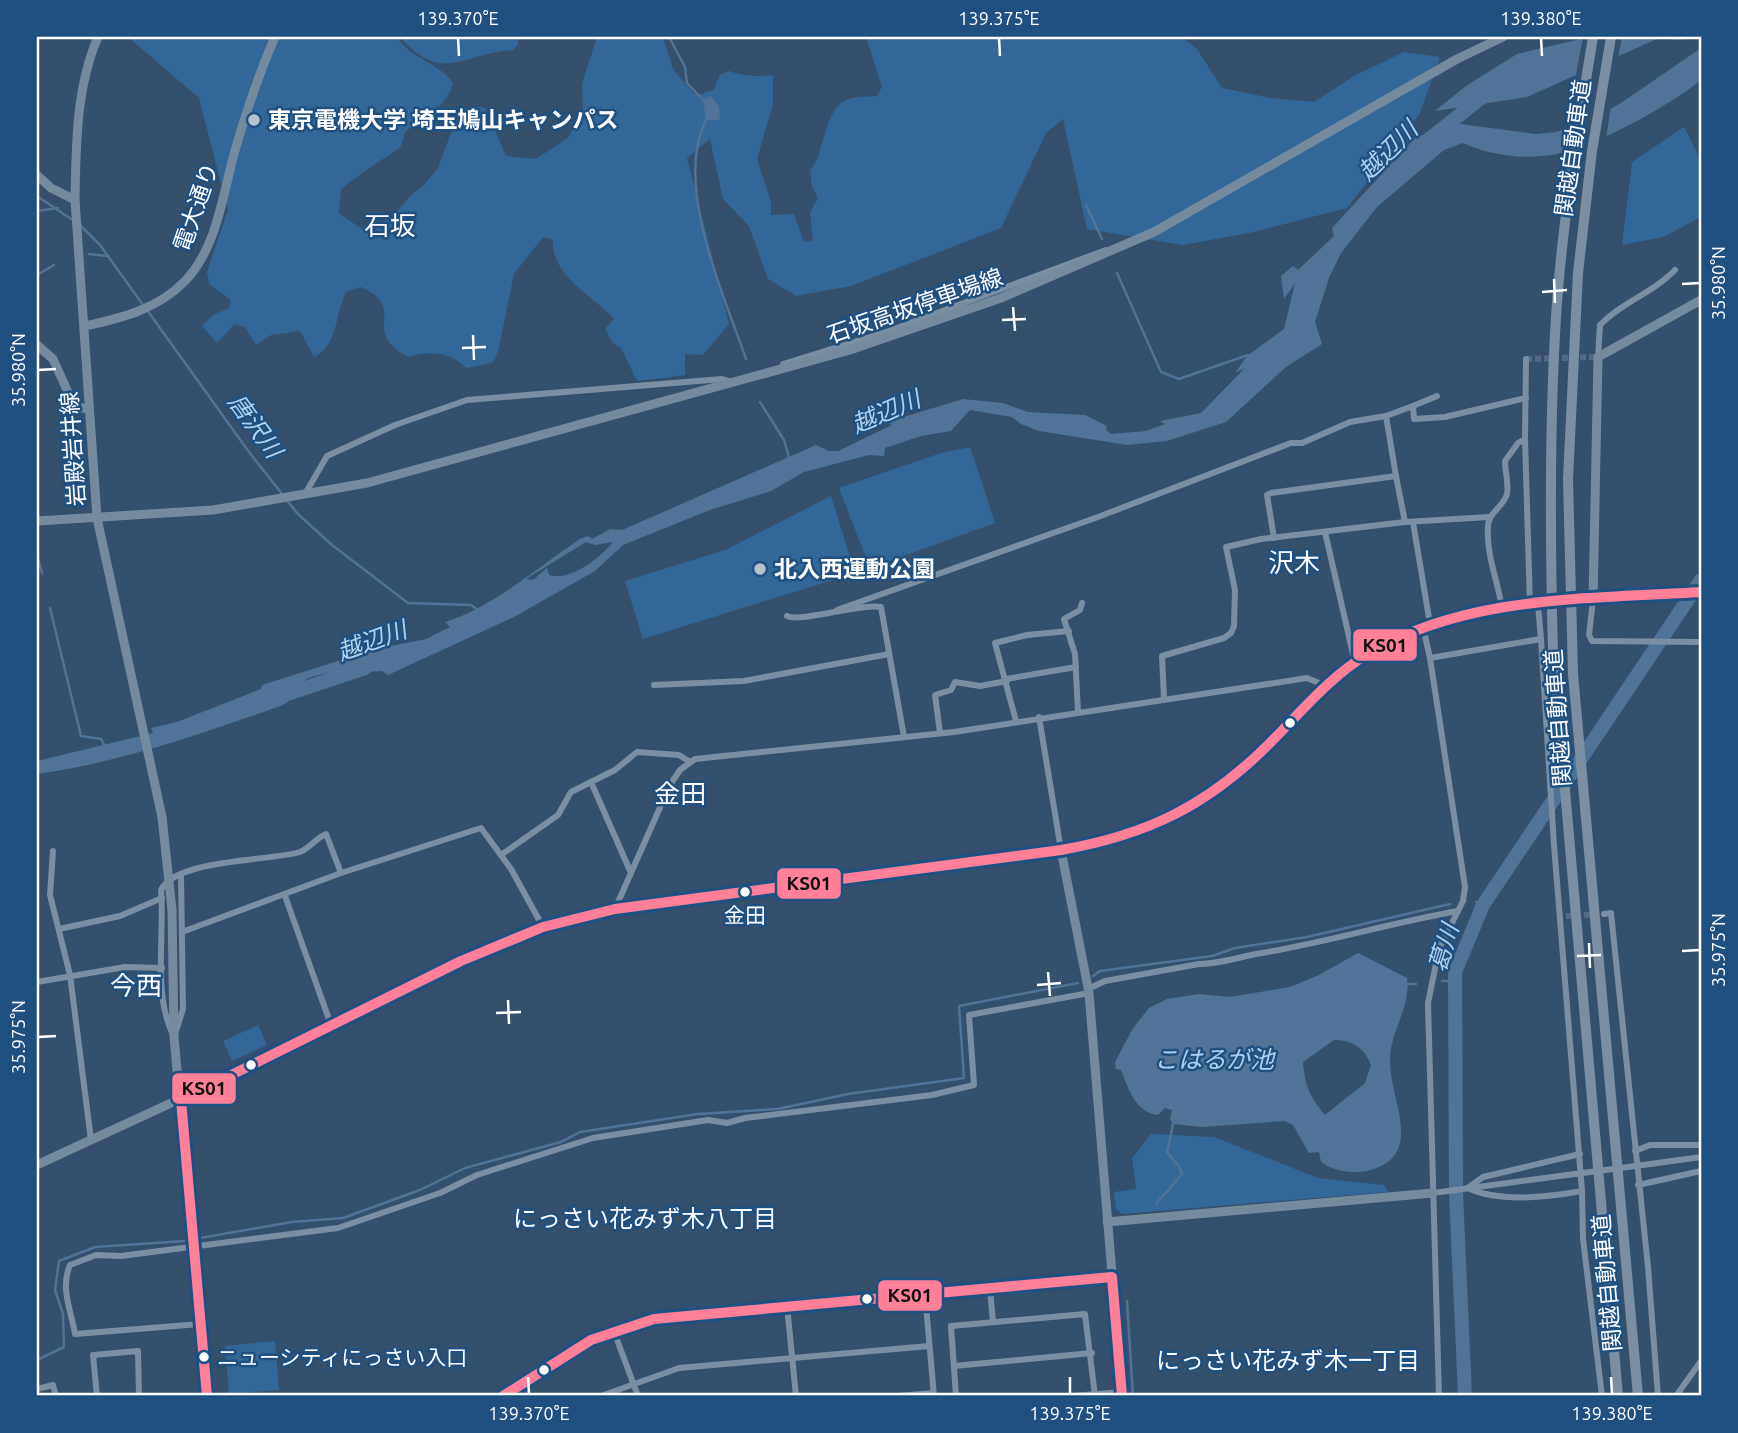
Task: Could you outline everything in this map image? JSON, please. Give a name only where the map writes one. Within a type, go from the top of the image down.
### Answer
[{"type":"highway","name":"関越自動車道","points":[[1593,37],[1572,174],[1556,314],[1551,562],[1553,653],[1618,1396]]},
{"type":"highway","name":"関越自動車道","points":[[1611,37],[1592,151],[1575,307],[1568,479],[1573,674],[1638,1396]]},
{"type":"street","name":"岩殿岩井線","points":[[37,521],[97,518],[76,205],[81,99],[90,55],[99,37]]},
{"type":"street","name":"電大通り","points":[[85,326],[135,313],[154,305],[186,280],[206,250],[246,114],[275,37]]},
{"type":"street","name":"石坂高坂停車場線","points":[[97,518],[213,510],[299,497],[464,458],[850,350],[1000,298],[1154,232],[1457,59],[1503,37]]},
{"type":"street","points":[[37,175],[76,205]]},
{"type":"street","points":[[1675,270],[1660,285],[1611,314],[1600,325],[1589,635],[1592,641],[1701,642]]},
{"type":"street","points":[[1598,358],[1701,300]]},
{"type":"street","points":[[37,345],[53,359],[72,401],[77,407],[89,409]]},
{"type":"street","points":[[1526,359],[1525,439],[1549,782],[1583,1191],[1583,1239],[1602,1396]]},
{"type":"street","points":[[299,497],[327,456],[395,425],[467,400],[722,379],[739,382]]},
{"type":"street","points":[[787,616],[796,619],[837,610],[1098,517],[1291,443],[1302,443],[1350,422],[1386,416],[1437,396]]},
{"type":"street","points":[[1412,406],[1414,419],[1445,417],[1525,398]]},
{"type":"street","points":[[1386,416],[1396,476],[1409,522],[1465,887],[1458,911],[1439,949],[1429,995],[1437,1192],[1439,1396]]},
{"type":"street","points":[[1164,699],[1162,656],[1224,638],[1234,626],[1235,590],[1226,547],[1274,538],[1409,522],[1489,517],[1502,504],[1507,491],[1505,461],[1518,443],[1525,439]]},
{"type":"street","points":[[1274,538],[1267,495],[1270,493],[1396,476]]},
{"type":"street","points":[[1489,517],[1489,553],[1502,608]]},
{"type":"street","points":[[97,518],[162,817],[172,909],[174,1037],[207,1396]]},
{"type":"street","points":[[1325,532],[1355,663]]},
{"type":"street","points":[[1589,600],[1701,592]]},
{"type":"street","points":[[1078,712],[1076,667],[1065,619],[1080,610],[1082,603]]},
{"type":"street","points":[[37,1165],[181,1100],[461,961],[543,928],[615,909],[1061,850],[1126,837],[1189,809],[1240,772],[1326,686],[1355,663],[1426,626],[1502,608],[1537,605]]},
{"type":"street","points":[[837,610],[881,607],[885,613],[888,654],[904,737]]},
{"type":"street","points":[[1016,721],[995,643],[1027,635],[1069,631]]},
{"type":"street","points":[[1430,658],[1541,639]]},
{"type":"street","points":[[654,685],[744,681],[888,654]]},
{"type":"street","points":[[940,733],[935,695],[951,690],[955,682],[980,686],[1076,667]]},
{"type":"street","points":[[615,909],[670,785],[690,762],[719,755],[940,733],[1307,678],[1326,686]]},
{"type":"street","points":[[1039,717],[1061,850],[1089,991],[1122,1394],[1072,1396]]},
{"type":"street","points":[[501,855],[558,815],[571,792],[615,770],[637,752],[680,755],[690,762]]},
{"type":"street","points":[[592,782],[631,873]]},
{"type":"street","points":[[183,932],[341,873],[481,828],[501,855],[543,928]]},
{"type":"street","points":[[174,1037],[165,1015],[162,968],[163,885],[215,863],[302,852],[326,834],[341,873]]},
{"type":"street","points":[[53,851],[50,895],[70,975],[90,1140]]},
{"type":"street","points":[[174,1037],[183,1009],[181,876]]},
{"type":"street","points":[[285,896],[331,1026]]},
{"type":"street","points":[[59,929],[120,916],[162,898]]},
{"type":"street","points":[[200,1325],[75,1334],[70,1303],[64,1291],[70,1265],[96,1255],[121,1256],[338,1228],[440,1193],[477,1175],[593,1138],[708,1120],[727,1124],[745,1118],[932,1095],[974,1086],[969,1015],[1089,991],[1105,981],[1199,964],[1214,965],[1235,958],[1312,945],[1458,911]]},
{"type":"street","points":[[1604,914],[1611,913],[1648,1267],[1658,1396]]},
{"type":"street","points":[[37,982],[125,967],[162,968]]},
{"type":"street","points":[[1635,1150],[1650,1145],[1701,1145]]},
{"type":"street","points":[[1467,1188],[1483,1177],[1580,1154]]},
{"type":"street","points":[[1107,1222],[1437,1192],[1701,1157]]},
{"type":"street","points":[[1638,1185],[1701,1171]]},
{"type":"street","points":[[1467,1188],[1482,1195],[1564,1195],[1583,1191]]},
{"type":"street","points":[[503,1396],[586,1339],[613,1328],[675,1316],[1112,1277]]},
{"type":"street","points":[[990,1289],[993,1322]]},
{"type":"street","points":[[898,1396],[933,1395],[925,1294]]},
{"type":"street","points":[[788,1306],[796,1396]]},
{"type":"street","points":[[957,1396],[951,1326],[1085,1314],[1092,1353],[1095,1395]]},
{"type":"street","points":[[613,1328],[638,1396]]},
{"type":"street","points":[[601,1396],[679,1368],[929,1346]]},
{"type":"street","points":[[97,1396],[93,1355],[138,1351],[139,1396]]},
{"type":"street","points":[[954,1366],[1092,1353]]},
{"type":"street","points":[[1675,1396],[1701,1361]]},
{"type":"street","points":[[37,1389],[53,1385],[56,1396]]},
{"type":"shaded area","points":[[128,37],[397,37],[410,51],[440,70],[453,83],[446,99],[405,132],[401,147],[341,189],[339,213],[360,228],[391,219],[411,195],[425,184],[438,168],[456,119],[474,106],[485,108],[506,156],[536,159],[568,138],[583,110],[582,84],[597,37],[663,37],[673,69],[694,94],[714,89],[720,75],[729,71],[751,76],[773,75],[773,104],[757,159],[771,202],[771,215],[794,214],[804,242],[813,240],[810,212],[818,198],[812,187],[810,171],[819,153],[829,120],[841,104],[852,98],[877,96],[882,87],[866,37],[1182,37],[1197,49],[1222,88],[1271,98],[1314,102],[1356,75],[1404,52],[1440,57],[1419,115],[1347,208],[1254,232],[1183,245],[1087,229],[1063,119],[1046,133],[1001,228],[851,286],[796,296],[768,279],[749,226],[723,199],[710,139],[687,158],[729,324],[703,355],[685,354],[685,375],[637,381],[621,348],[613,343],[605,329],[614,319],[566,275],[554,253],[553,240],[543,237],[514,274],[498,352],[492,363],[466,368],[454,359],[439,354],[409,357],[394,348],[387,339],[382,304],[375,295],[361,287],[346,292],[332,337],[322,352],[314,357],[300,331],[271,335],[256,345],[245,327],[235,324],[217,343],[202,326],[213,315],[229,308],[231,300],[209,284],[207,272],[228,210],[199,98]]},
{"type":"shaded area","points":[[400,37],[518,37],[518,45],[513,50],[454,63],[441,63],[428,60]]},
{"type":"shaded area","points":[[1684,127],[1701,161],[1701,217],[1663,237],[1622,245],[1632,162]]},
{"type":"shaded area","name":"北入西運動公園","points":[[970,447],[995,523],[870,568],[839,488],[941,453]]},
{"type":"shaded area","name":"北入西運動公園","points":[[831,496],[855,573],[643,639],[625,581],[725,550]]},
{"type":"shaded area","points":[[258,1025],[267,1045],[232,1061],[223,1041]]},
{"type":"shaded area","points":[[1151,1134],[1214,1137],[1318,1178],[1384,1185],[1388,1192],[1122,1214],[1116,1209],[1114,1192],[1136,1189],[1132,1158]]},
{"type":"shaded area","points":[[275,1341],[279,1390],[229,1394],[225,1346]]},
{"type":"water","points":[[1589,37],[1701,37],[1677,40],[1659,38],[1527,97],[1435,111],[1466,86],[1517,54]]},
{"type":"water","points":[[1701,48],[1701,80],[1652,112],[1592,142],[1557,154],[1533,157],[1497,154],[1463,143],[1444,150],[1377,207],[1341,253],[1329,278],[1315,322],[1322,344],[1286,367],[1226,422],[1167,441],[1127,445],[1039,431],[1012,417],[970,410],[951,431],[921,436],[885,448],[884,456],[869,455],[804,472],[771,491],[710,510],[623,545],[595,571],[514,617],[388,675],[382,671],[331,673],[311,677],[300,684],[286,703],[253,716],[131,755],[37,774],[37,761],[153,733],[151,728],[177,722],[261,689],[262,685],[376,649],[426,639],[450,627],[445,622],[463,616],[497,597],[580,539],[588,536],[592,539],[610,529],[622,530],[816,445],[829,451],[838,451],[892,425],[887,422],[963,399],[1003,403],[1028,412],[1085,415],[1107,426],[1106,430],[1111,434],[1146,431],[1165,424],[1160,421],[1201,413],[1245,368],[1235,373],[1247,356],[1284,329],[1295,283],[1284,299],[1281,276],[1293,266],[1298,270],[1334,236],[1332,228],[1416,137],[1461,124],[1536,134],[1556,132],[1589,121],[1621,103]],"holes":[[[586,542],[595,545],[613,542],[593,561],[575,572],[549,575],[547,568],[533,580],[526,579]]]},
{"type":"water","points":[[711,96],[719,107],[720,120],[706,120],[703,100]]},
{"type":"water","name":"こはるが池","points":[[1358,953],[1407,978],[1406,998],[1390,1056],[1401,1123],[1401,1139],[1396,1152],[1386,1163],[1361,1172],[1331,1168],[1321,1162],[1319,1152],[1309,1153],[1293,1125],[1285,1121],[1202,1127],[1173,1124],[1170,1119],[1172,1110],[1165,1108],[1158,1115],[1138,1105],[1121,1070],[1116,1069],[1115,1062],[1133,1028],[1149,1008],[1167,999],[1199,994],[1230,997],[1290,987],[1319,975]],"holes":[[[1334,1040],[1352,1043],[1361,1050],[1371,1065],[1365,1083],[1325,1115],[1309,1090],[1303,1062]]]},
{"type":"pier","points":[[1583,37],[1622,37],[1617,63],[1575,80]]},
{"type":"pier","points":[[1611,105],[1606,139],[1565,155],[1569,124]]},
{"type":"waterway","points":[[669,37],[685,67],[687,83],[703,100]]},
{"type":"waterway","name":"越辺川","points":[[1428,140],[1486,94]]},
{"type":"waterway","points":[[706,120],[697,146],[695,175],[698,207],[715,272],[746,359]]},
{"type":"waterway","name":"唐沢川","points":[[37,196],[74,221]]},
{"type":"waterway","points":[[1086,205],[1102,239]]},
{"type":"waterway","points":[[37,211],[58,208]]},
{"type":"waterway","name":"唐沢川","points":[[80,225],[100,245],[143,305]]},
{"type":"waterway","points":[[89,254],[107,256]]},
{"type":"waterway","points":[[37,275],[54,265]]},
{"type":"waterway","points":[[1117,273],[1161,372],[1179,379],[1248,355]]},
{"type":"waterway","name":"唐沢川","points":[[147,310],[249,452],[297,513],[332,545],[408,603],[471,605],[479,611]]},
{"type":"waterway","points":[[760,402],[784,440],[789,458]]},
{"type":"waterway","points":[[37,555],[42,573]]},
{"type":"waterway","name":"葛川","points":[[1465,1396],[1456,1193],[1455,972],[1483,905],[1701,580]]},
{"type":"waterway","points":[[50,608],[81,736],[101,739],[107,750]]},
{"type":"waterway","name":"越辺川","points":[[278,697],[365,668]]},
{"type":"waterway","name":"葛川","points":[[1476,902],[1483,905]]},
{"type":"waterway","points":[[1093,976],[1100,971],[1212,956],[1235,948],[1307,937],[1450,904]]},
{"type":"waterway","points":[[1442,981],[1455,981]]},
{"type":"waterway","points":[[200,1238],[292,1222],[343,1218],[420,1190],[465,1168],[561,1142],[580,1132],[698,1114],[778,1109],[848,1094],[964,1078],[959,1006],[1078,983]]},
{"type":"waterway","points":[[1408,984],[1416,984]]},
{"type":"waterway","points":[[1156,1204],[1182,1174],[1179,1166],[1167,1153],[1173,1124]]},
{"type":"waterway","points":[[37,1360],[64,1347],[63,1314],[55,1290],[59,1261],[95,1247],[184,1241]]},
{"type":"waterway","points":[[1127,1301],[1133,1396]]},
{"type":"tunnel","points":[[1526,359],[1598,357]]},
{"type":"tunnel","points":[[1545,604],[1584,600]]},
{"type":"tunnel","points":[[1566,916],[1604,914]]},
{"type":"transit line","name":"KS01","points":[[207,1396],[181,1100],[461,961],[543,927],[615,909],[1061,850],[1092,844],[1148,826],[1174,815],[1222,785],[1246,766],[1356,661],[1409,633],[1448,620],[1532,603],[1701,592]]},
{"type":"transit line","name":"KS01","points":[[503,1396],[591,1340],[654,1319],[1112,1277],[1122,1396]]},
{"type":"place","name":"東京電機大学 埼玉鳩山キャンパス","points":[[254,120]]},
{"type":"place","name":"北入西運動公園","points":[[760,569]]},
{"type":"place","name":"金田","points":[[745,892]]},
{"type":"place","name":"ニューシティにっさい入口","points":[[204,1357]]},
{"type":"district","name":"石坂","points":[[390,226]]},
{"type":"district","name":"沢木","points":[[1294,563]]},
{"type":"district","name":"金田","points":[[680,794]]},
{"type":"district","name":"今西","points":[[136,986]]},
{"type":"district","name":"にっさい花みず木八丁目","points":[[645,1219]]},
{"type":"district","name":"にっさい花みず木一丁目","points":[[1288,1361]]}]
